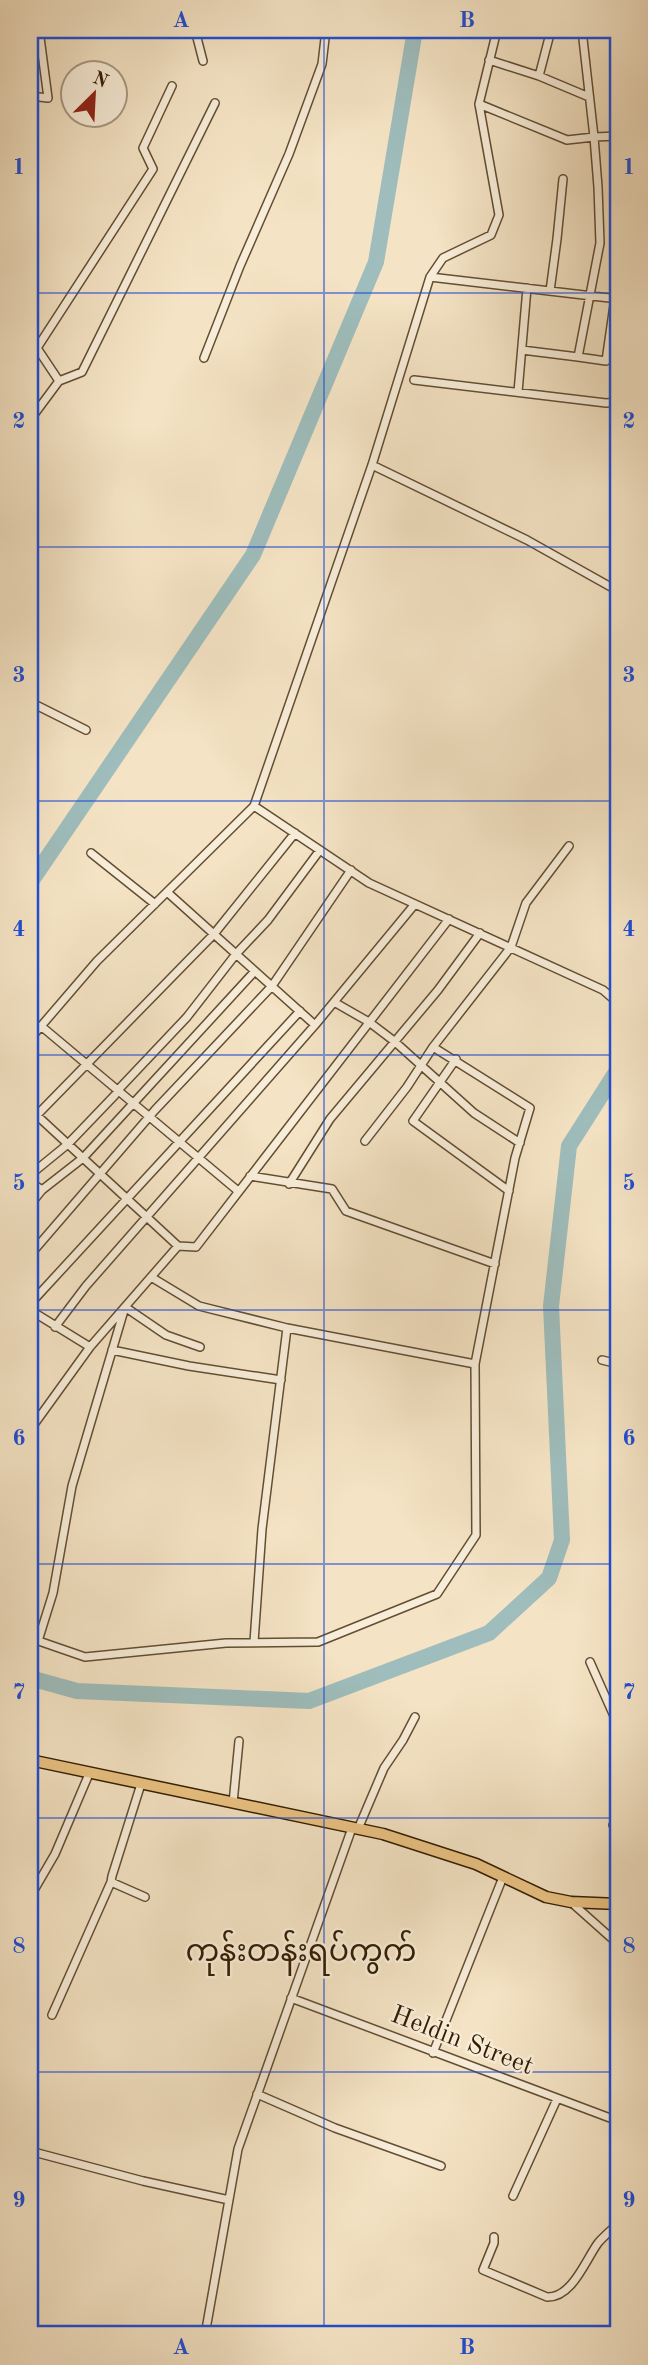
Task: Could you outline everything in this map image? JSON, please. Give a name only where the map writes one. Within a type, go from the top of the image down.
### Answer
[{"type":"main road","points":[[30,1760],[383,1834],[462,1860],[546,1897],[571,1902],[618,1904]]},
{"type":"street","points":[[30,96],[48,98],[39,30]]},
{"type":"street","points":[[195,30],[203,61]]},
{"type":"street","points":[[204,358],[240,266],[289,154],[322,64],[326,30]]},
{"type":"street","points":[[30,1039],[97,961],[254,806],[372,466],[429,276],[443,258],[491,235],[499,215],[479,104],[497,30]]},
{"type":"street","points":[[539,76],[551,30]]},
{"type":"street","points":[[578,357],[600,243],[594,137],[582,30]]},
{"type":"street","points":[[489,60],[539,76],[589,97]]},
{"type":"street","points":[[58,381],[37,348],[153,169],[143,148],[172,86]]},
{"type":"street","points":[[31,416],[58,381],[82,372],[215,103]]},
{"type":"street","points":[[479,104],[567,140],[618,135]]},
{"type":"street","points":[[550,291],[563,179]]},
{"type":"street","points":[[429,276],[617,298],[606,361],[522,350]]},
{"type":"street","points":[[518,392],[527,288]]},
{"type":"street","points":[[414,380],[606,403],[618,402]]},
{"type":"street","points":[[372,466],[527,540],[618,592]]},
{"type":"street","points":[[30,702],[86,730]]},
{"type":"street","points":[[254,806],[369,883],[603,989],[618,1003]]},
{"type":"street","points":[[37,1115],[214,934],[295,833]]},
{"type":"street","points":[[365,1141],[407,1087],[433,1046],[511,947],[526,904],[569,846]]},
{"type":"street","points":[[30,1175],[68,1144],[187,1017],[236,954],[268,920],[320,850]]},
{"type":"street","points":[[90,853],[155,904]]},
{"type":"street","points":[[30,1255],[149,1117],[272,986],[351,870]]},
{"type":"street","points":[[167,892],[314,1025]]},
{"type":"street","points":[[55,1327],[86,1286],[334,1002],[415,904]]},
{"type":"street","points":[[30,1109],[178,1246],[196,1247],[449,919]]},
{"type":"street","points":[[289,1184],[330,1119],[438,990],[480,933]]},
{"type":"street","points":[[30,1205],[42,1191],[83,1158],[255,971]]},
{"type":"street","points":[[334,1002],[369,1022],[440,1080],[474,1113],[520,1143]]},
{"type":"street","points":[[30,1304],[300,1012]]},
{"type":"street","points":[[41,1026],[88,1065],[116,1093],[133,1102],[238,1191]]},
{"type":"street","points":[[125,1307],[72,1486],[53,1593],[34,1640],[85,1657],[226,1643],[318,1642],[437,1594],[477,1535],[475,1364],[509,1191],[530,1108],[433,1046]]},
{"type":"street","points":[[456,1059],[413,1121],[509,1191]]},
{"type":"street","points":[[250,1176],[331,1189],[346,1211],[495,1264]]},
{"type":"street","points":[[30,1182],[42,1191]]},
{"type":"street","points":[[30,1430],[90,1347],[178,1246]]},
{"type":"street","points":[[151,1277],[199,1306],[287,1328],[475,1364]]},
{"type":"street","points":[[125,1307],[166,1335],[200,1347]]},
{"type":"street","points":[[30,1310],[90,1347]]},
{"type":"street","points":[[254,1642],[261,1529],[287,1328]]},
{"type":"street","points":[[112,1350],[188,1366],[281,1380]]},
{"type":"street","points":[[602,1360],[618,1364]]},
{"type":"street","points":[[590,1662],[618,1725]]},
{"type":"street","points":[[205,2335],[238,2149],[290,1998],[355,1829],[384,1768],[415,1717]]},
{"type":"street","points":[[233,1803],[239,1741]]},
{"type":"street","points":[[30,1897],[55,1854],[89,1774]]},
{"type":"street","points":[[52,2015],[111,1882],[141,1784]]},
{"type":"street","points":[[433,2053],[503,1877]]},
{"type":"street","points":[[111,1882],[145,1896]]},
{"type":"street","points":[[571,1902],[618,1944]]},
{"type":"street","name":"Heldin Street","points":[[290,1998],[618,2121]]},
{"type":"street","points":[[257,2094],[335,2128],[441,2166]]},
{"type":"street","points":[[513,2196],[557,2099]]},
{"type":"street","points":[[30,2151],[143,2181],[229,2200]]},
{"type":"street","points":[[494,2237],[494,2244],[483,2270],[547,2297],[556,2297],[568,2289],[600,2240],[618,2224]]},
{"type":"waterway","points":[[30,883],[253,555],[376,262],[415,30]]},
{"type":"waterway","points":[[30,1678],[77,1691],[309,1701],[489,1633],[549,1578],[562,1540],[551,1306],[569,1146],[618,1069]]},
{"type":"district","name":"ကုန်းတန်းရပ်ကွက်","points":[[301,1953]]}]
